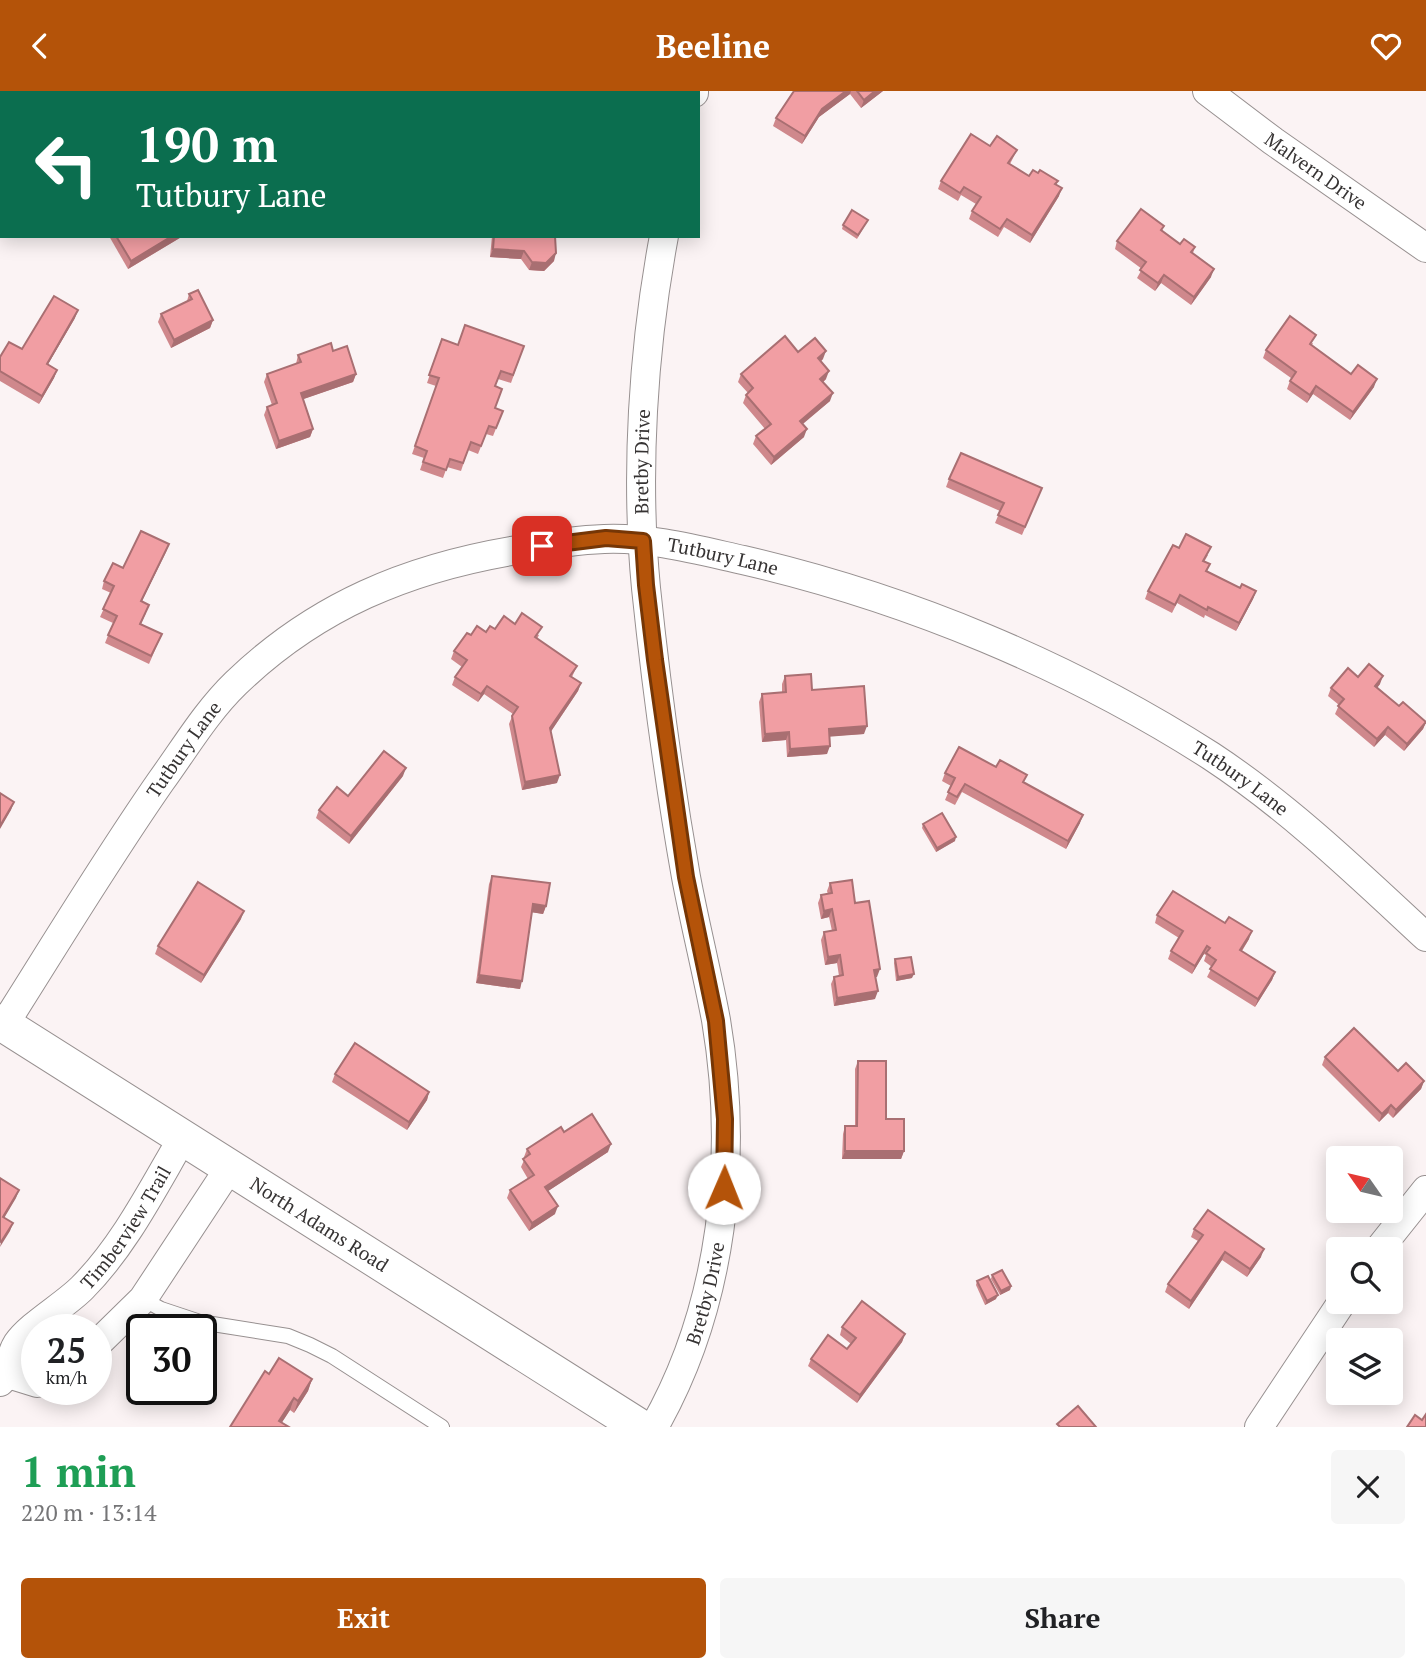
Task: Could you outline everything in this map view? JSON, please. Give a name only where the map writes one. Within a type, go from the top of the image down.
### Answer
[{"type":"street","name":"Malvern Drive","points":[[1207,91],[1273,141],[1426,248]]},
{"type":"street","name":"Bretby Drive","points":[[654,1427],[688,1356],[703,1305],[721,1216],[725,1119],[716,1021],[686,877],[646,585],[642,477],[646,361],[664,238]]},
{"type":"street","name":"Tutbury Lane","points":[[2,1024],[148,801],[204,721],[236,683],[294,636],[362,595],[417,573],[458,561],[606,538],[643,541],[727,557],[852,590],[999,644],[1066,676],[1159,725],[1212,757],[1261,792],[1304,824],[1426,937]]},
{"type":"street","name":"North Adams Road","points":[[2,1024],[640,1427]]},
{"type":"street","name":"Timberview Trail","points":[[21,1379],[3,1374],[17,1343],[81,1289],[102,1265],[183,1137]]},
{"type":"street","points":[[112,1331],[143,1299],[230,1167]]},
{"type":"street","points":[[1389,1237],[1426,1190]]},
{"type":"street","points":[[1259,1427],[1334,1314]]},
{"type":"lane","points":[[143,1299],[161,1309],[200,1322],[288,1336],[310,1345],[332,1356],[442,1427]]},
{"type":"building","points":[[794,91],[846,91],[822,109],[805,136],[776,118]]},
{"type":"building","points":[[857,91],[875,91],[864,100]]},
{"type":"building","points":[[971,134],[990,146],[997,136],[1017,150],[1008,163],[1029,176],[1033,170],[1038,173],[1040,170],[1058,181],[1055,184],[1062,188],[1032,235],[1007,219],[1000,229],[972,211],[981,197],[964,187],[960,193],[941,181]]},
{"type":"building","points":[[1141,209],[1164,226],[1161,230],[1180,244],[1184,239],[1195,247],[1191,252],[1214,269],[1194,297],[1164,275],[1158,283],[1140,270],[1146,262],[1117,241]]},
{"type":"building","points":[[852,210],[868,220],[858,235],[843,225]]},
{"type":"building","points":[[117,238],[169,238],[131,261]]},
{"type":"building","points":[[494,238],[555,238],[556,253],[546,263],[532,262],[524,251],[493,249]]},
{"type":"building","points":[[198,290],[213,320],[174,340],[161,314],[192,299],[189,294]]},
{"type":"building","points":[[54,296],[78,310],[47,364],[57,370],[42,396],[0,371],[0,357],[9,342],[22,349]]},
{"type":"building","points":[[1290,316],[1316,335],[1310,344],[1351,374],[1358,365],[1377,379],[1353,412],[1316,386],[1310,395],[1290,381],[1296,372],[1266,350]]},
{"type":"building","points":[[465,325],[524,346],[513,375],[501,371],[495,386],[502,389],[495,408],[503,411],[496,428],[489,426],[481,446],[471,442],[463,463],[450,459],[446,470],[423,462],[427,451],[415,446],[439,378],[429,375],[442,339],[458,345]]},
{"type":"building","points":[[785,336],[798,352],[815,338],[826,351],[818,358],[829,371],[820,379],[833,393],[800,421],[807,429],[774,457],[756,436],[771,424],[746,395],[753,388],[741,374]]},
{"type":"building","points":[[331,343],[333,351],[347,346],[356,374],[301,393],[313,429],[279,441],[267,407],[277,403],[267,374],[301,362],[298,355]]},
{"type":"building","points":[[961,453],[1042,488],[1025,527],[998,515],[1004,503],[949,479]]},
{"type":"building","points":[[141,531],[169,544],[141,601],[149,605],[140,624],[162,634],[151,656],[108,635],[117,616],[103,609],[114,586],[104,581],[113,563],[123,568]]},
{"type":"building","points":[[1186,534],[1211,547],[1203,561],[1210,564],[1206,571],[1240,588],[1242,584],[1256,591],[1239,623],[1180,595],[1175,605],[1148,591],[1173,545],[1179,548]]},
{"type":"building","points":[[522,613],[542,627],[535,637],[577,666],[570,676],[581,683],[550,728],[560,775],[525,782],[512,716],[518,707],[487,686],[481,694],[455,677],[467,660],[454,651],[467,633],[471,635],[477,626],[486,632],[490,626],[495,629],[504,616],[515,624]]},
{"type":"building","points":[[1369,664],[1383,676],[1375,686],[1399,706],[1403,702],[1426,722],[1407,744],[1388,727],[1377,739],[1338,706],[1344,699],[1331,688],[1348,668],[1358,677]]},
{"type":"building","points":[[811,674],[812,690],[864,686],[867,726],[829,729],[830,746],[790,749],[789,732],[765,734],[762,694],[786,692],[785,676]]},
{"type":"building","points":[[959,747],[996,767],[1000,760],[1027,775],[1023,782],[1083,815],[1068,841],[965,784],[957,797],[948,792],[955,778],[945,773]]},
{"type":"building","points":[[384,751],[406,768],[351,836],[319,810],[337,787],[348,796]]},
{"type":"building","points":[[0,793],[14,802],[0,826]]},
{"type":"building","points":[[942,813],[956,837],[937,848],[923,824]]},
{"type":"building","points":[[492,876],[550,883],[546,906],[533,904],[522,981],[479,975]]},
{"type":"building","points":[[852,880],[855,903],[869,901],[880,969],[874,970],[878,991],[837,998],[834,977],[843,975],[840,955],[828,957],[824,932],[836,930],[832,909],[824,911],[821,895],[832,893],[830,883]]},
{"type":"building","points":[[198,882],[244,911],[204,975],[158,946]]},
{"type":"building","points":[[1173,891],[1225,923],[1229,917],[1252,931],[1240,950],[1275,972],[1258,999],[1210,969],[1216,960],[1206,953],[1210,948],[1207,946],[1195,966],[1171,951],[1183,931],[1157,915]]},
{"type":"building","points":[[911,957],[914,974],[898,977],[895,959]]},
{"type":"building","points":[[1354,1028],[1398,1071],[1406,1063],[1424,1081],[1396,1110],[1391,1105],[1382,1114],[1325,1057]]},
{"type":"building","points":[[355,1043],[429,1092],[409,1122],[335,1074]]},
{"type":"building","points":[[858,1061],[886,1061],[886,1119],[904,1119],[904,1151],[845,1151],[845,1126],[857,1126]]},
{"type":"building","points":[[592,1114],[611,1144],[545,1187],[558,1206],[532,1223],[510,1190],[534,1175],[523,1159],[530,1154],[527,1149],[561,1127],[564,1132]]},
{"type":"building","points":[[0,1178],[19,1190],[3,1217],[13,1223],[1,1242],[0,1241]]},
{"type":"building","points":[[1208,1210],[1264,1249],[1250,1269],[1225,1252],[1191,1301],[1168,1284],[1203,1235],[1194,1229]]},
{"type":"building","points":[[1002,1270],[1011,1286],[1001,1291],[992,1275]]},
{"type":"building","points":[[988,1276],[998,1295],[987,1301],[977,1281]]},
{"type":"building","points":[[862,1301],[905,1334],[860,1395],[811,1359],[828,1335],[847,1349],[856,1338],[842,1327]]},
{"type":"building","points":[[279,1358],[312,1379],[298,1401],[294,1398],[279,1421],[289,1427],[230,1427],[265,1371],[269,1374]]},
{"type":"building","points":[[1078,1406],[1096,1427],[1060,1427],[1057,1424]]},
{"type":"building","points":[[1426,1414],[1426,1427],[1407,1427],[1415,1415],[1422,1420]]},
{"type":"route","points":[[542,546],[606,538],[643,541],[655,660],[686,877],[716,1021],[723,1077],[724,1188]]}]
